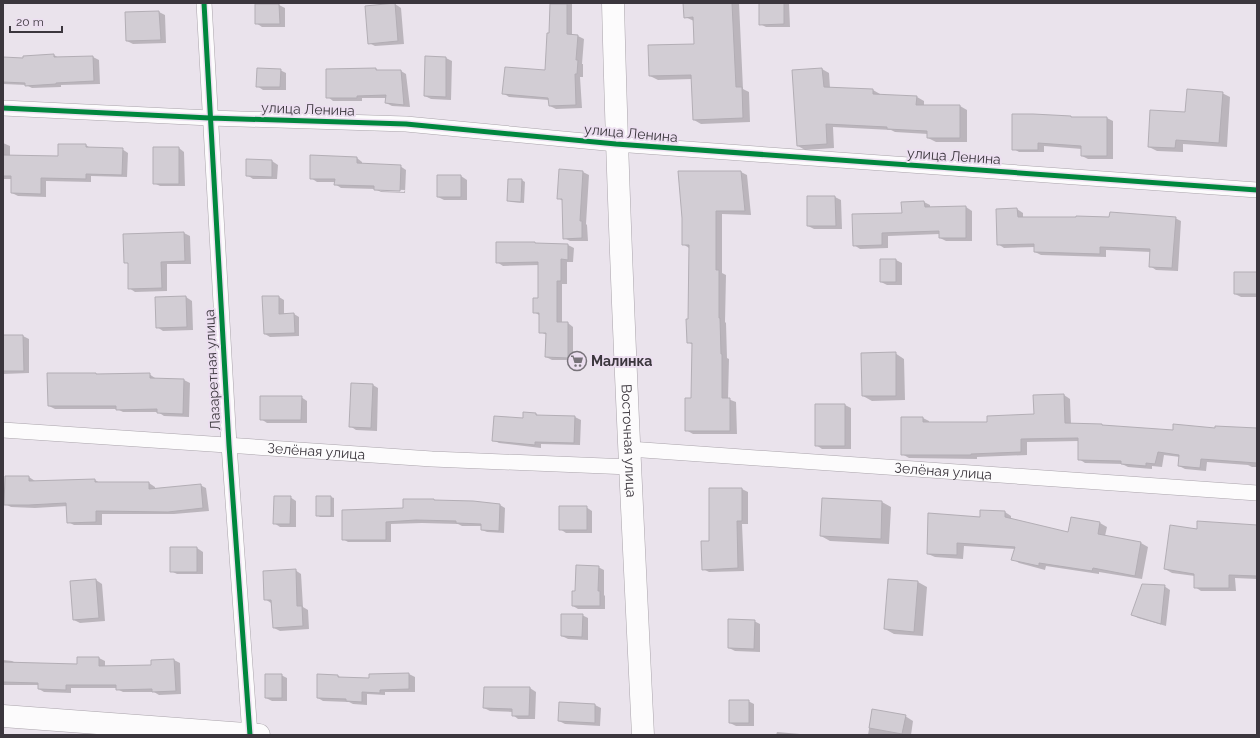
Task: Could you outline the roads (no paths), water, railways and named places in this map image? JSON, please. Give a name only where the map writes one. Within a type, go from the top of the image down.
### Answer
[{"type":"street","name":"Лазаретная улица","points":[[204,3],[229,445],[253,735]]},
{"type":"street","name":"Восточная улица","points":[[613,3],[616,144],[643,735]]},
{"type":"street","name":"улица Ленина","points":[[3,108],[210,118],[406,124],[616,144],[1257,190]]},
{"type":"street","name":"Зелёная улица","points":[[3,430],[432,459],[630,458],[1257,493]]},
{"type":"street","points":[[3,716],[253,735]]},
{"type":"place","name":"Малинка","points":[[577,361]]}]
